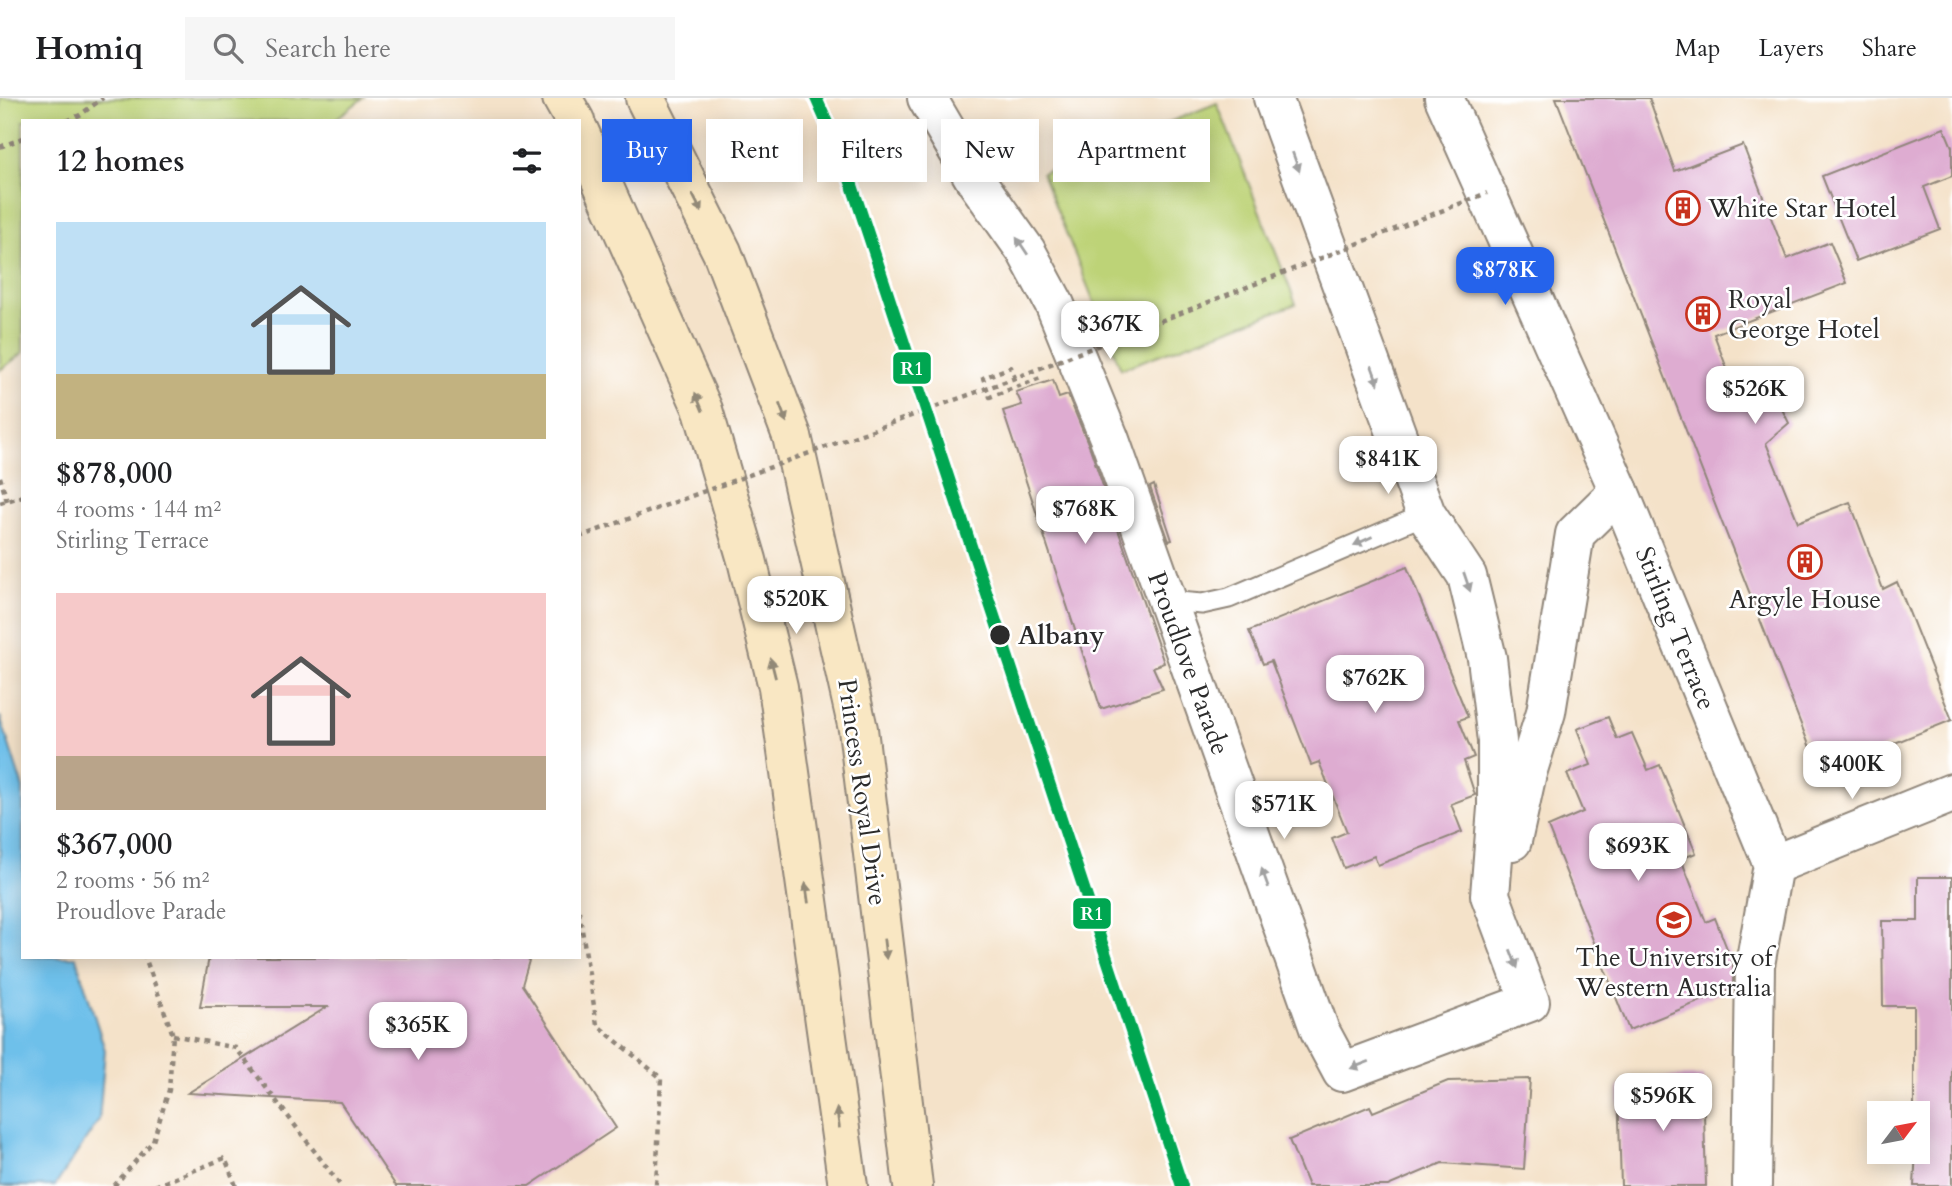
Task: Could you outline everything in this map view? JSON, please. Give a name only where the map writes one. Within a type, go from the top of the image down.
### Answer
[{"type":"main road","points":[[562,98],[574,119]]},
{"type":"main road","name":"Princess Royal Drive","points":[[645,98],[722,252],[792,436],[859,729],[913,1186]]},
{"type":"main road","points":[[581,136],[703,410],[747,560],[778,687],[848,1186]]},
{"type":"street","name":"Proudlove Parade","points":[[927,98],[974,178],[1026,251],[1055,305],[1110,440],[1320,1031],[1342,1072],[1530,1002],[1490,895],[1497,808],[1497,741],[1487,658],[1467,576],[1426,514],[1273,98]]},
{"type":"street","name":"Stirling Terrace","points":[[1444,98],[1619,491],[1773,865]]},
{"type":"street","points":[[1490,895],[1515,835],[1527,773],[1546,712],[1575,534],[1619,491]]},
{"type":"street","points":[[1752,1186],[1755,965],[1773,865],[1952,793]]},
{"type":"lane","points":[[1167,601],[1202,604],[1229,598],[1426,514]]},
{"type":"path","points":[[71,119],[103,98]]},
{"type":"path","points":[[0,147],[21,139]]},
{"type":"path","points":[[581,536],[1015,378],[1487,193]]},
{"type":"path","points":[[1010,389],[990,397],[983,378],[1011,368],[1015,378]]},
{"type":"path","points":[[0,477],[7,501]]},
{"type":"path","points":[[0,503],[21,497]]},
{"type":"path","points":[[581,924],[597,1026],[662,1078],[656,1185],[652,1186]]},
{"type":"path","points":[[114,1186],[153,1141],[169,1090],[173,1035],[146,959]]},
{"type":"path","points":[[173,1035],[236,1048],[341,1186]]},
{"type":"path","points":[[155,1186],[225,1158],[236,1186]]},
{"type":"green space","points":[[0,98],[363,98],[336,119],[21,119],[21,354],[0,370]]},
{"type":"green space","points":[[1217,103],[1296,304],[1121,369],[1042,173],[1053,169],[1053,182],[1210,182],[1210,119],[1177,119]]},
{"type":"water","points":[[0,716],[21,782],[21,959],[77,959],[105,1050],[99,1120],[55,1186],[0,1186]]},
{"type":"building","points":[[1556,98],[1649,98],[1675,171],[1743,145],[1787,259],[1830,242],[1847,283],[1714,334],[1738,398],[1770,385],[1789,423],[1766,443],[1798,522],[1850,502],[1883,589],[1897,582],[1952,720],[1820,773]]},
{"type":"building","points":[[1944,128],[1952,147],[1952,176],[1924,187],[1940,229],[1856,261],[1822,176]]},
{"type":"building","name":"Albany","points":[[1053,380],[1059,398],[1068,395],[1090,448],[1164,663],[1153,667],[1163,689],[1101,709],[1003,411],[1022,405],[1016,392]]},
{"type":"building","points":[[1154,485],[1172,540],[1169,541],[1150,487]]},
{"type":"building","points":[[1407,567],[1468,717],[1459,720],[1474,757],[1464,761],[1475,795],[1451,804],[1462,832],[1378,865],[1374,856],[1344,868],[1332,838],[1347,832],[1319,762],[1311,765],[1271,661],[1263,664],[1249,631]]},
{"type":"building","points":[[1608,717],[1617,739],[1632,733],[1648,770],[1660,765],[1696,853],[1681,859],[1706,922],[1715,918],[1733,964],[1733,988],[1629,1030],[1548,827],[1583,812],[1567,774],[1591,765],[1577,729]]},
{"type":"building","points":[[1918,877],[1952,877],[1952,1186],[1914,1186],[1915,1164],[1930,1164],[1930,1101],[1914,1101],[1914,1006],[1883,1006],[1882,921],[1918,921]]},
{"type":"building","points":[[209,959],[529,959],[522,985],[616,1128],[529,1186],[396,1186],[340,1102],[188,1093],[327,1007],[200,1007]]},
{"type":"building","points":[[1703,1076],[1706,1186],[1621,1186],[1618,1086],[1651,1085],[1648,1077]]},
{"type":"building","points":[[1530,1079],[1524,1169],[1442,1163],[1388,1186],[1308,1186],[1289,1140],[1370,1106],[1373,1112],[1448,1081]]},
{"type":"transit line","name":"R1","points":[[816,98],[845,164],[1182,1186]]},
{"type":"place","name":"White Star Hotel","points":[[1683,208]]},
{"type":"place","name":"Royal George Hotel","points":[[1703,314]]},
{"type":"place","name":"Argyle House","points":[[1805,562]]},
{"type":"place","name":"Albany","points":[[1000,635]]},
{"type":"place","name":"The University of Western Australia","points":[[1674,920]]}]
